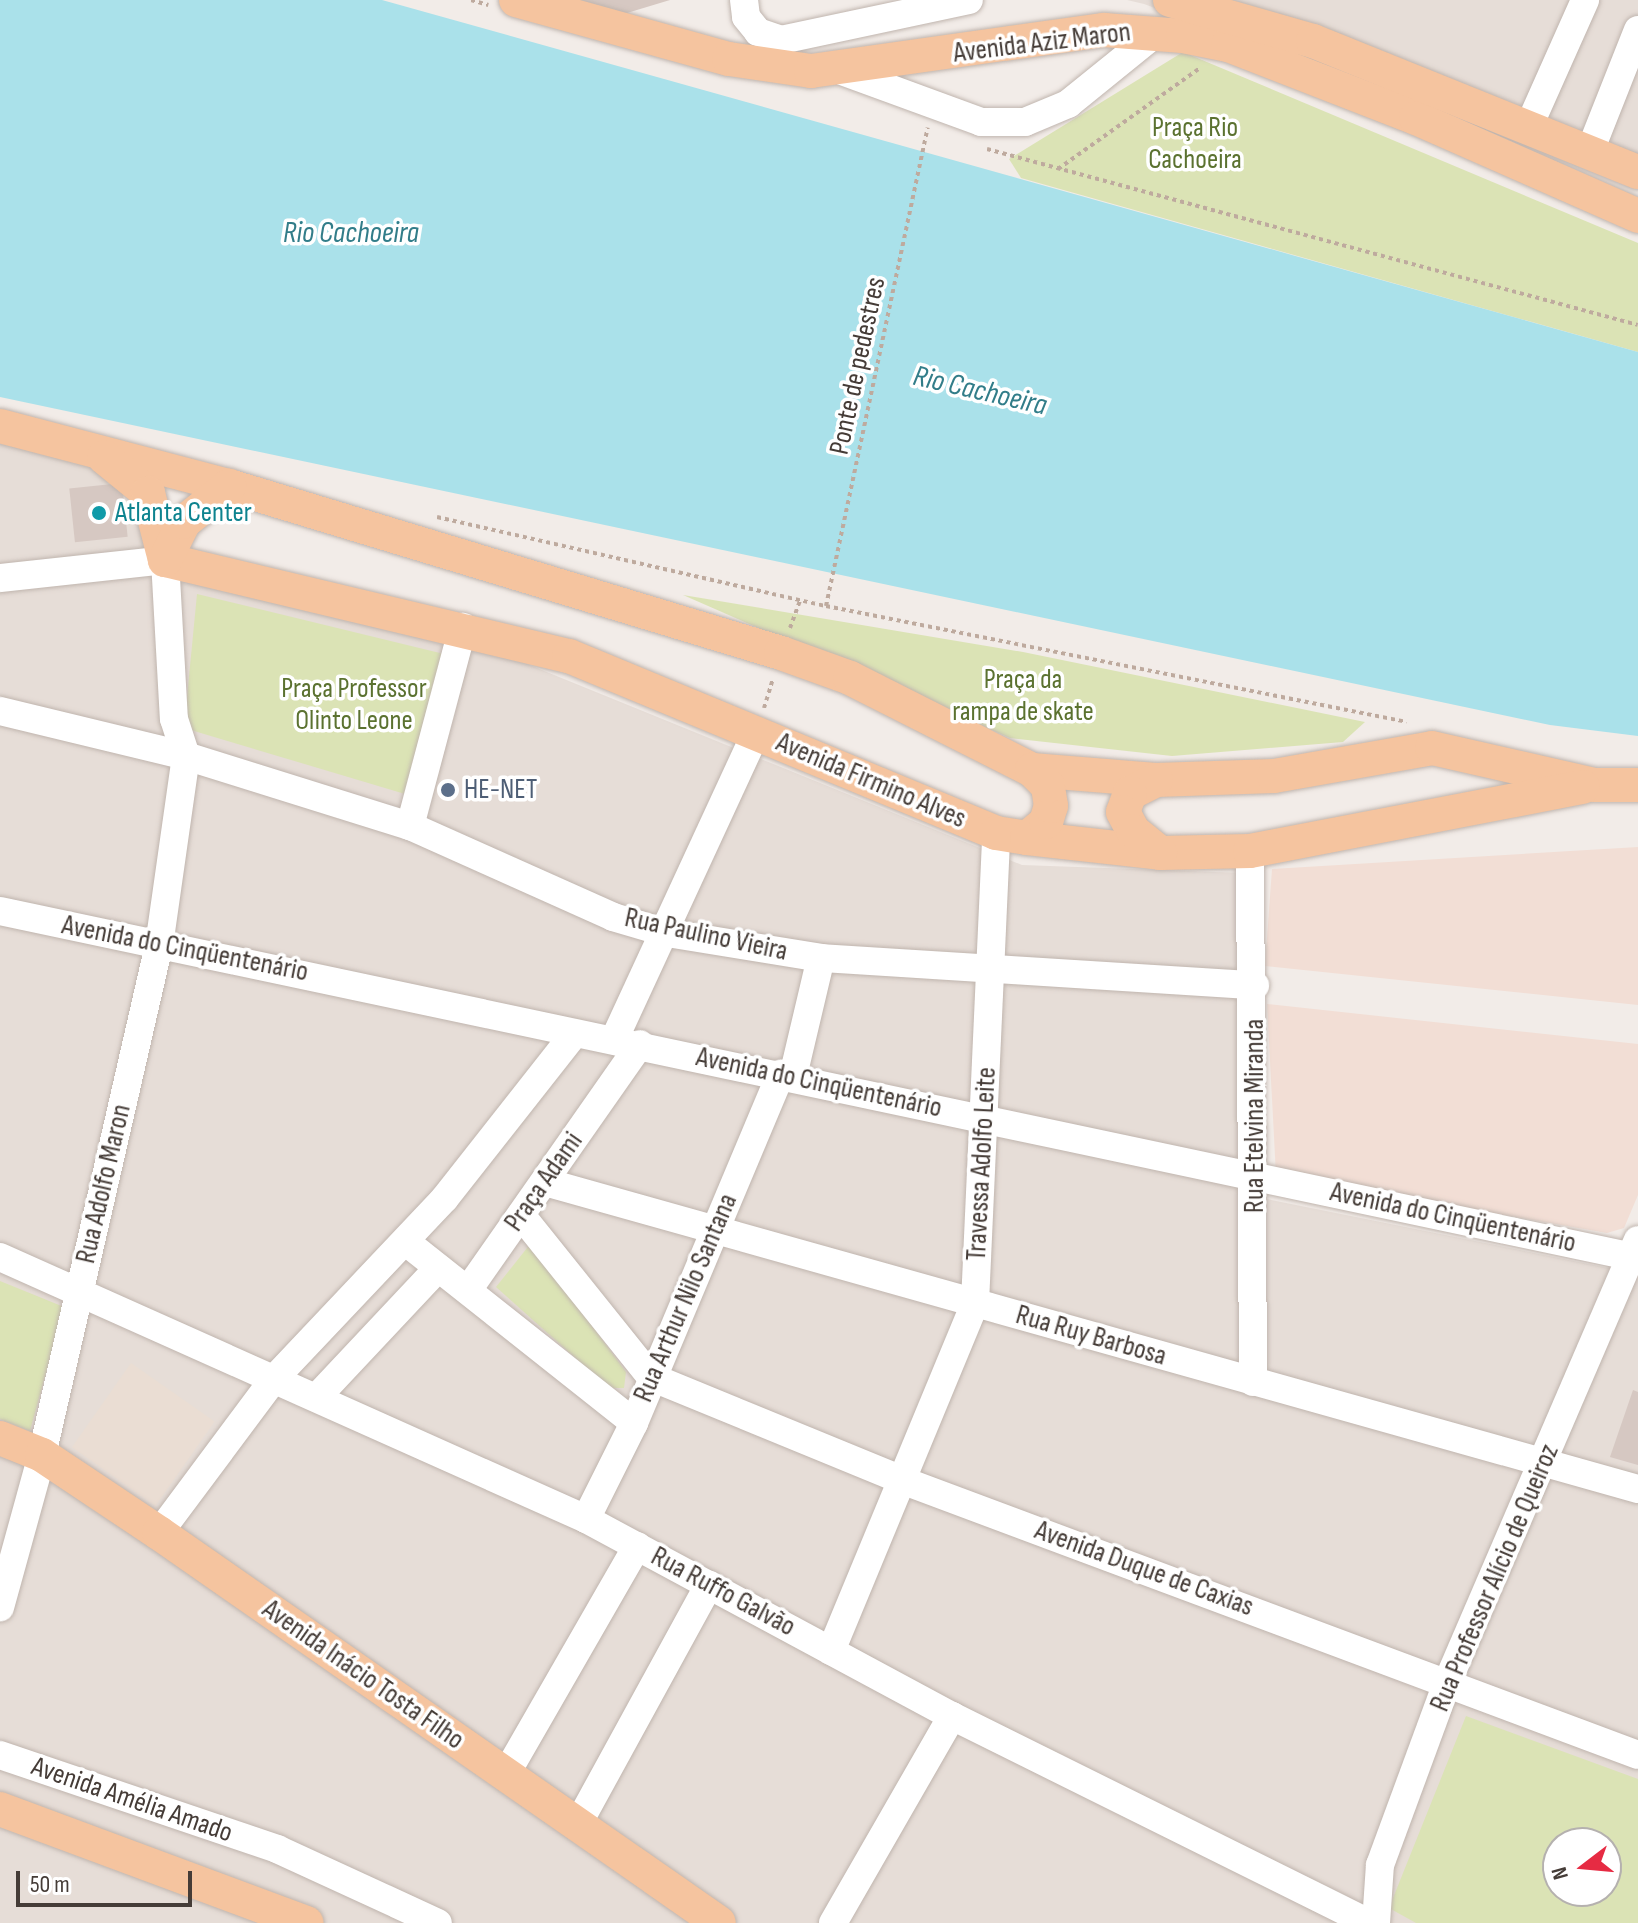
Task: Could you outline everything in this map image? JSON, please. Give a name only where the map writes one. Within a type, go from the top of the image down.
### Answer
[{"type":"main road","name":"Avenida Aziz Maron","points":[[516,0],[729,59],[842,71],[1104,30],[1157,32],[1228,45],[1638,216]]},
{"type":"main road","points":[[1170,0],[1313,41],[1638,172]]},
{"type":"main road","points":[[0,426],[83,444],[128,471],[148,493],[165,560]]},
{"type":"main road","name":"Avenida Firmino Alves","points":[[83,444],[837,673],[1032,770],[1156,780],[1274,776],[1432,748],[1595,785]]},
{"type":"main road","points":[[165,560],[184,522],[229,486]]},
{"type":"main road","name":"Avenida Firmino Alves","points":[[165,560],[463,627],[569,656],[1011,836],[1160,853],[1250,851],[1595,785],[1638,785]]},
{"type":"main road","points":[[1011,836],[1046,822],[1051,806],[1048,786],[1032,770]]},
{"type":"main road","points":[[1156,780],[1130,793],[1123,812],[1133,831],[1160,853]]},
{"type":"main road","name":"Avenida Inácio Tosta Filho","points":[[0,1438],[42,1455],[159,1533],[719,1923]]},
{"type":"main road","name":"Avenida Amélia Amado","points":[[0,1809],[297,1921]]},
{"type":"street","points":[[744,0],[746,17],[758,32],[781,40],[969,0]]},
{"type":"street","points":[[1529,126],[1585,0]]},
{"type":"street","points":[[1590,151],[1638,30]]},
{"type":"street","points":[[842,71],[931,120],[1025,122],[1068,104],[1157,32]]},
{"type":"street","points":[[0,578],[165,560],[174,719],[186,756]]},
{"type":"street","points":[[410,826],[463,627]]},
{"type":"street","name":"Rua Paulino Vieira","points":[[0,711],[186,756],[410,826],[613,917],[667,933],[821,958],[1255,985]]},
{"type":"street","name":"Praça Adami","points":[[468,1290],[545,1182],[627,1042],[667,933],[756,733]]},
{"type":"street","name":"Rua Adolfo Maron","points":[[0,1607],[42,1455],[159,945],[186,756]]},
{"type":"street","name":"Travessa Adolfo Leite","points":[[831,1651],[904,1481],[975,1303],[986,1119],[989,970],[1011,836]]},
{"type":"street","name":"Rua Etelvina Miranda","points":[[1250,851],[1255,985],[1253,1382]]},
{"type":"street","name":"Avenida do Cinqüentenário","points":[[0,911],[574,1034],[627,1042],[1256,1175],[1636,1251]]},
{"type":"street","name":"Rua Arthur Nilo Santana","points":[[586,1519],[634,1423],[716,1228],[787,1075],[821,958]]},
{"type":"street","points":[[159,1533],[273,1380],[406,1242],[526,1102],[574,1034]]},
{"type":"street","name":"Rua Ruy Barbosa","points":[[545,1182],[1638,1489]]},
{"type":"street","points":[[521,1215],[651,1377]]},
{"type":"street","points":[[406,1242],[634,1423]]},
{"type":"street","name":"Rua Professor Alício de Queiroz","points":[[1363,1921],[1380,1865],[1447,1683],[1636,1251]]},
{"type":"street","name":"Rua Ruffo Galvão","points":[[0,1257],[586,1519],[952,1716],[1363,1921]]},
{"type":"street","points":[[317,1397],[438,1268]]},
{"type":"street","name":"Avenida Duque de Caxias","points":[[651,1377],[904,1481],[1638,1755]]},
{"type":"street","points":[[506,1774],[637,1546]]},
{"type":"street","points":[[578,1824],[709,1585]]},
{"type":"street","points":[[833,1923],[952,1716]]},
{"type":"street","name":"Avenida Amélia Amado","points":[[0,1755],[277,1849],[438,1923]]},
{"type":"path","points":[[1058,169],[1207,62],[1194,58]]},
{"type":"path","points":[[931,120],[942,137]]},
{"type":"path","name":"Ponte de pedestres","points":[[826,606],[931,120]]},
{"type":"path","points":[[971,145],[1638,325]]},
{"type":"path","points":[[431,515],[826,606],[1416,724]]},
{"type":"shaded area","points":[[1127,0],[1638,0],[1638,188],[1144,4]]},
{"type":"shaded area","points":[[0,443],[87,458],[183,573],[478,644],[1022,865],[1244,873],[1247,1195],[1638,1274],[1638,1923],[0,1923]]},
{"type":"shaded area","points":[[1638,847],[1638,1005],[1265,966],[1272,869]]},
{"type":"shaded area","points":[[1267,1004],[1638,1044],[1638,1195],[1624,1228],[1607,1233],[1276,1175]]},
{"type":"shaded area","points":[[131,1363],[215,1422],[155,1506],[72,1447]]},
{"type":"green space","name":"Praça Rio Cachoeira","points":[[1183,52],[1638,243],[1638,352],[1021,178],[1009,159]]},
{"type":"green space","name":"Praça Professor Olinto Leone","points":[[197,594],[444,654],[405,794],[184,728]]},
{"type":"green space","name":"Praça da rampa de skate","points":[[683,595],[1023,652],[1365,722],[1343,742],[1172,756],[1010,738]]},
{"type":"green space","points":[[531,1243],[626,1372],[624,1388],[609,1388],[496,1287]]},
{"type":"green space","points":[[0,1281],[64,1307],[30,1431],[0,1419]]},
{"type":"green space","points":[[1466,1716],[1638,1779],[1638,1923],[1416,1923],[1389,1908]]},
{"type":"water","name":"Rio Cachoeira","points":[[0,0],[382,0],[1638,352],[1638,736],[1550,725],[0,397]]},
{"type":"building","points":[[565,0],[670,0],[617,16]]},
{"type":"building","name":"Atlanta Center","points":[[122,483],[128,537],[75,542],[69,489]]},
{"type":"building","points":[[1633,1390],[1638,1392],[1638,1465],[1610,1457]]},
{"type":"place","name":"Atlanta Center","points":[[99,513]]},
{"type":"place","name":"HE-NET","points":[[448,790]]}]
